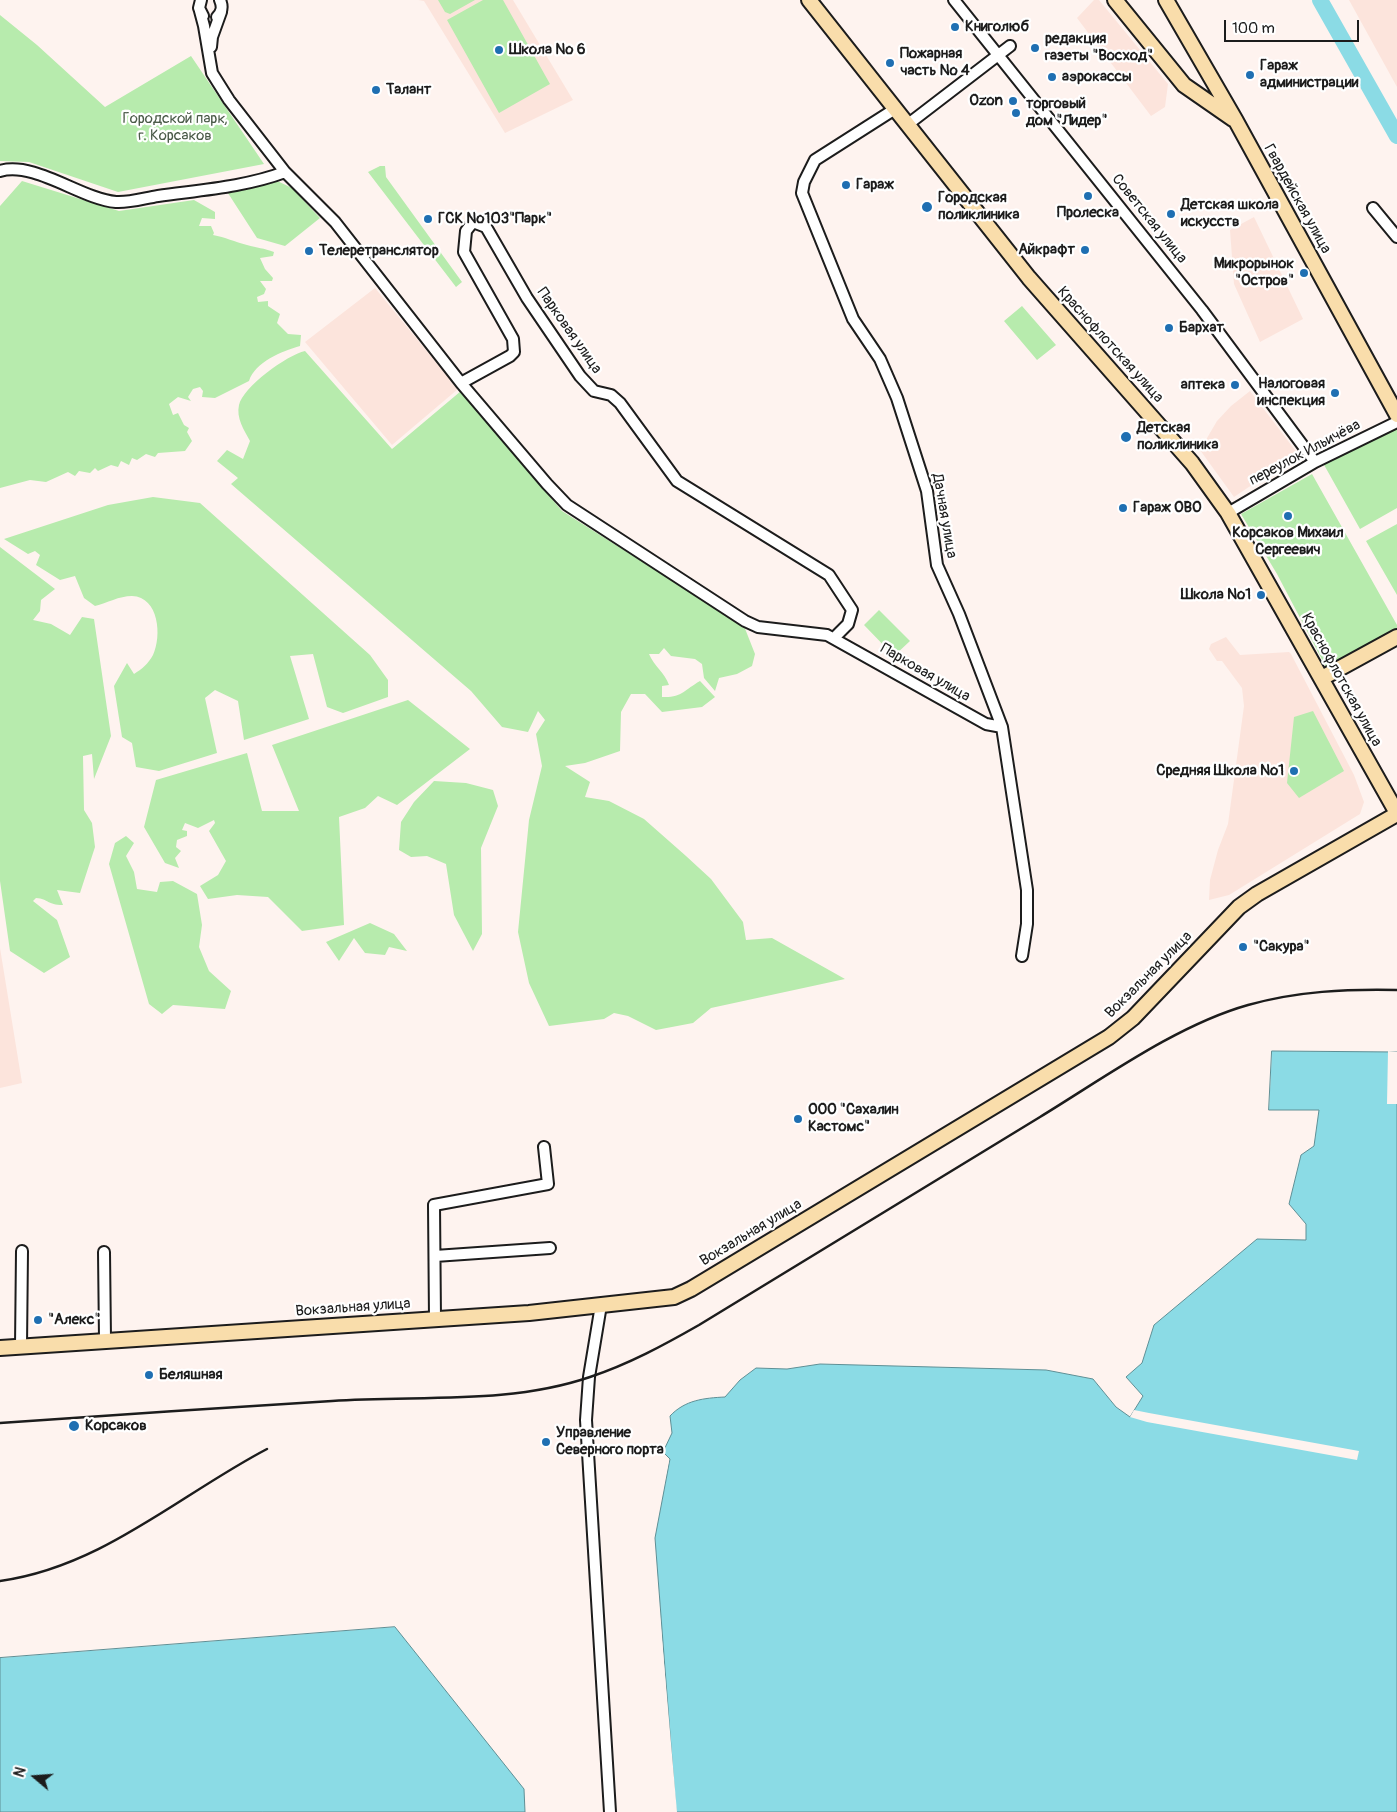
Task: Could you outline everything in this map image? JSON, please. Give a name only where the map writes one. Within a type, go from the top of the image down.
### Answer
[{"type":"main road","name":"Краснофлотская улица","points":[[809,0],[1028,278],[1192,463],[1228,513],[1397,813]]},
{"type":"main road","points":[[1115,0],[1184,85],[1236,121]]},
{"type":"main road","name":"Гвардейская улица","points":[[1166,0],[1236,121],[1397,415]]},
{"type":"main road","points":[[1322,678],[1397,637]]},
{"type":"main road","name":"Вокзальная улица","points":[[0,1348],[435,1319],[659,1300],[674,1297],[692,1289],[1000,1101],[1079,1057],[1133,1018],[1208,937],[1257,894],[1397,813]]},
{"type":"street","name":"Парковая улица","points":[[201,0],[200,11],[212,73],[229,100],[285,172],[335,222],[461,383],[546,484],[567,506],[758,628],[826,635],[834,638],[953,707],[986,724],[1002,728]]},
{"type":"street","name":"Советская улица","points":[[954,0],[1202,310],[1315,462]]},
{"type":"street","points":[[200,11],[203,16],[213,18],[222,4]]},
{"type":"street","points":[[212,73],[212,37],[222,4]]},
{"type":"street","points":[[907,125],[1010,46]]},
{"type":"street","name":"Дачная улица","points":[[895,109],[816,160],[804,182],[802,192],[853,319],[880,359],[897,398],[927,491],[937,565],[959,614],[1002,728],[1027,890],[1026,924],[1022,956]]},
{"type":"street","points":[[0,171],[7,169],[26,171],[117,202],[224,187],[271,178],[285,172]]},
{"type":"street","points":[[1373,208],[1397,237]]},
{"type":"street","name":"Парковая улица","points":[[461,383],[510,356],[515,348],[505,324],[464,252],[466,231],[472,222],[486,227],[526,298],[580,376],[594,391],[611,395],[620,403],[678,480],[829,575],[852,610],[848,624],[834,638]]},
{"type":"street","name":"переулок Ильичёва","points":[[1228,513],[1315,462],[1397,422]]},
{"type":"street","points":[[435,1319],[434,1205],[548,1184],[544,1147]]},
{"type":"street","points":[[435,1256],[550,1248]]},
{"type":"street","points":[[22,1250],[22,1346]]},
{"type":"street","points":[[104,1252],[105,1340]]},
{"type":"street","points":[[601,1305],[589,1377],[586,1420],[610,1812]]},
{"type":"shaded area","name":"Школа № 6","points":[[418,0],[513,0],[573,100],[505,133],[424,1]]},
{"type":"shaded area","points":[[1094,0],[1099,0],[1168,84],[1165,107],[1151,116],[1077,18]]},
{"type":"shaded area","points":[[1349,0],[1397,0],[1397,87]]},
{"type":"shaded area","points":[[1254,217],[1303,319],[1260,342],[1234,284],[1230,230]]},
{"type":"shaded area","points":[[375,288],[458,389],[392,445],[305,342]]},
{"type":"shaded area","points":[[1250,391],[1298,454],[1234,497],[1200,450],[1217,421],[1231,406]]},
{"type":"shaded area","name":"Средняя Школа №1","points":[[1226,637],[1240,655],[1289,652],[1291,654],[1354,775],[1364,802],[1360,814],[1229,895],[1209,900],[1210,880],[1218,850],[1228,824],[1244,706],[1242,688],[1222,661],[1217,661],[1209,649],[1211,644]]},
{"type":"shaded area","points":[[0,948],[22,1083],[0,1088]]},
{"type":"green space","points":[[438,0],[475,0],[450,14],[445,12]]},
{"type":"green space","points":[[483,0],[503,0],[550,84],[499,113],[447,20]]},
{"type":"green space","name":"Городской парк, г. Корсаков","points":[[0,15],[37,45],[105,107],[191,56],[264,164],[118,192],[29,162],[0,161]]},
{"type":"green space","points":[[380,166],[385,166],[386,177],[462,282],[456,287],[368,172]]},
{"type":"green space","points":[[271,178],[292,188],[320,218],[285,246],[257,238],[224,187]]},
{"type":"green space","points":[[22,181],[119,211],[194,200],[215,212],[215,219],[202,218],[199,226],[211,226],[213,235],[274,252],[273,256],[260,258],[265,269],[273,278],[272,281],[260,281],[266,289],[264,294],[257,297],[258,302],[268,301],[268,306],[280,314],[277,323],[288,334],[301,335],[300,346],[270,358],[257,368],[249,381],[215,398],[202,397],[203,391],[200,387],[193,389],[188,397],[191,401],[178,397],[169,404],[173,415],[178,413],[184,425],[189,428],[187,432],[192,441],[185,451],[158,453],[155,457],[146,454],[137,460],[132,458],[129,465],[121,461],[118,467],[111,465],[98,471],[95,468],[90,473],[79,471],[75,476],[68,472],[46,482],[30,480],[0,488],[0,206]]},
{"type":"green space","points":[[1022,306],[1056,345],[1037,360],[1004,321]]},
{"type":"green space","points":[[305,351],[392,449],[461,391],[562,511],[744,626],[755,654],[752,666],[737,674],[719,678],[715,691],[704,678],[702,664],[695,659],[671,656],[664,648],[659,654],[649,654],[669,685],[662,686],[662,697],[679,695],[700,681],[715,697],[702,707],[662,712],[645,694],[631,694],[621,712],[620,751],[585,763],[565,766],[590,782],[585,797],[609,801],[644,819],[711,879],[743,922],[746,940],[772,938],[845,979],[711,1008],[693,1023],[656,1030],[628,1016],[614,1013],[604,1019],[549,1026],[529,983],[518,932],[529,820],[542,766],[536,734],[545,720],[538,711],[528,732],[502,727],[471,691],[231,484],[238,478],[217,461],[227,450],[243,459],[250,441],[241,424],[238,410],[242,398],[248,390],[277,365]]},
{"type":"green space","points":[[1397,427],[1397,508],[1360,529],[1323,463]]},
{"type":"green space","points":[[1312,474],[1397,625],[1397,632],[1328,671],[1277,574],[1241,514]]},
{"type":"green space","points":[[153,497],[200,503],[370,655],[388,680],[388,697],[343,713],[327,707],[313,654],[290,656],[309,719],[244,740],[238,701],[215,690],[205,698],[217,753],[159,771],[136,767],[132,743],[122,737],[114,686],[127,663],[134,674],[145,666],[153,655],[156,647],[157,628],[153,610],[141,598],[132,596],[118,598],[95,606],[84,598],[75,576],[60,580],[36,565],[40,555],[35,551],[28,554],[4,539],[108,505]]},
{"type":"green space","points":[[1397,524],[1397,595],[1366,541]]},
{"type":"green space","points":[[0,547],[55,589],[41,600],[40,611],[33,620],[51,624],[70,635],[82,617],[94,619],[111,736],[94,779],[92,754],[83,756],[84,810],[92,823],[95,847],[80,893],[57,890],[63,905],[36,898],[33,901],[57,920],[70,957],[44,973],[10,951],[0,881]]},
{"type":"green space","points":[[879,610],[910,641],[894,656],[864,625]]},
{"type":"green space","points":[[408,700],[470,749],[397,805],[378,796],[365,808],[339,817],[344,925],[302,931],[268,897],[237,895],[208,899],[200,886],[218,875],[226,861],[209,831],[215,823],[214,820],[198,828],[185,823],[182,830],[187,831],[187,836],[177,840],[176,847],[181,851],[175,858],[179,868],[165,863],[144,827],[156,780],[247,753],[262,811],[299,811],[272,745]]},
{"type":"green space","points":[[1313,711],[1344,771],[1299,798],[1287,783],[1294,717]]},
{"type":"green space","points":[[434,781],[466,783],[493,790],[498,806],[481,848],[482,934],[473,951],[454,915],[446,864],[427,856],[411,857],[399,850],[401,822],[414,802]]},
{"type":"green space","points":[[126,836],[134,843],[126,856],[134,872],[137,889],[157,892],[160,882],[173,881],[197,894],[202,925],[199,947],[209,971],[231,991],[225,1009],[173,1005],[162,1014],[149,1004],[109,864],[115,843]]},
{"type":"green space","points":[[370,923],[394,934],[407,951],[389,947],[385,955],[365,953],[354,938],[339,961],[326,942]]},
{"type":"water","points":[[1272,1051],[1397,1052],[1397,1812],[676,1812],[655,1538],[670,1459],[663,1452],[672,1433],[670,1416],[688,1403],[702,1399],[725,1397],[740,1380],[756,1368],[787,1369],[820,1364],[1046,1370],[1093,1379],[1116,1407],[1130,1417],[1143,1396],[1126,1377],[1142,1363],[1154,1325],[1257,1239],[1306,1240],[1306,1224],[1289,1204],[1301,1155],[1314,1146],[1319,1110],[1269,1110]]},
{"type":"water","points":[[395,1627],[524,1789],[525,1812],[0,1812],[0,1658]]},
{"type":"pier","points":[[1388,1051],[1397,1052],[1397,1104],[1387,1104]]},
{"type":"pier","points":[[1134,1410],[1359,1451],[1357,1460],[1147,1422],[1130,1417]]},
{"type":"pier","points":[[669,1460],[653,1537],[677,1812],[674,1812],[652,1537],[667,1461]]},
{"type":"waterway","points":[[1320,0],[1397,136]]},
{"type":"railway","points":[[0,1423],[364,1399],[495,1395],[559,1386],[590,1377],[646,1354],[699,1325],[1141,1054],[1195,1025],[1221,1014],[1267,1000],[1341,991],[1397,990]]},
{"type":"railway","points":[[0,1581],[37,1573],[72,1561],[106,1545],[267,1449]]},
{"type":"place","name":"Книголюб","points":[[955,27]]},
{"type":"place","name":"редакция газеты \"Восход\"","points":[[1035,48]]},
{"type":"place","name":"Школа № 6","points":[[499,50]]},
{"type":"place","name":"Пожарная часть № 4","points":[[890,63]]},
{"type":"place","name":"Гараж администрации","points":[[1250,75]]},
{"type":"place","name":"аэрокассы","points":[[1052,77]]},
{"type":"place","name":"Талант","points":[[376,90]]},
{"type":"place","name":"Ozon","points":[[1013,101]]},
{"type":"place","name":"торговый дом \"Лидер\"","points":[[1016,113]]},
{"type":"place","name":"Гараж","points":[[846,185]]},
{"type":"place","name":"Пролеска","points":[[1088,196]]},
{"type":"place","name":"Городская поликлиника","points":[[927,207]]},
{"type":"place","name":"Детская школа искусств","points":[[1171,214]]},
{"type":"place","name":"ГСК №103\"Парк\"","points":[[428,219]]},
{"type":"place","name":"Айкрафт","points":[[1085,250]]},
{"type":"place","name":"Телеретранслятор","points":[[309,251]]},
{"type":"place","name":"Микрорынок \"Остров\"","points":[[1304,273]]},
{"type":"place","name":"Бархат","points":[[1169,328]]},
{"type":"place","name":"аптека","points":[[1235,385]]},
{"type":"place","name":"Налоговая инспекция","points":[[1335,393]]},
{"type":"place","name":"Детская поликлиника","points":[[1126,437]]},
{"type":"place","name":"Гараж ОВО","points":[[1123,508]]},
{"type":"place","name":"Корсаков Михаил Сергеевич","points":[[1288,516]]},
{"type":"place","name":"Школа №1","points":[[1261,595]]},
{"type":"place","name":"Средняя Школа №1","points":[[1294,771]]},
{"type":"place","name":"\"Сакура\"","points":[[1243,947]]},
{"type":"place","name":"ООО \"Сахалин Кастомс\"","points":[[798,1119]]},
{"type":"place","name":"\"Алекс\"","points":[[38,1320]]},
{"type":"place","name":"Беляшная","points":[[149,1375]]},
{"type":"place","name":"Корсаков","points":[[74,1426]]},
{"type":"place","name":"Управление Северного порта","points":[[546,1442]]}]
